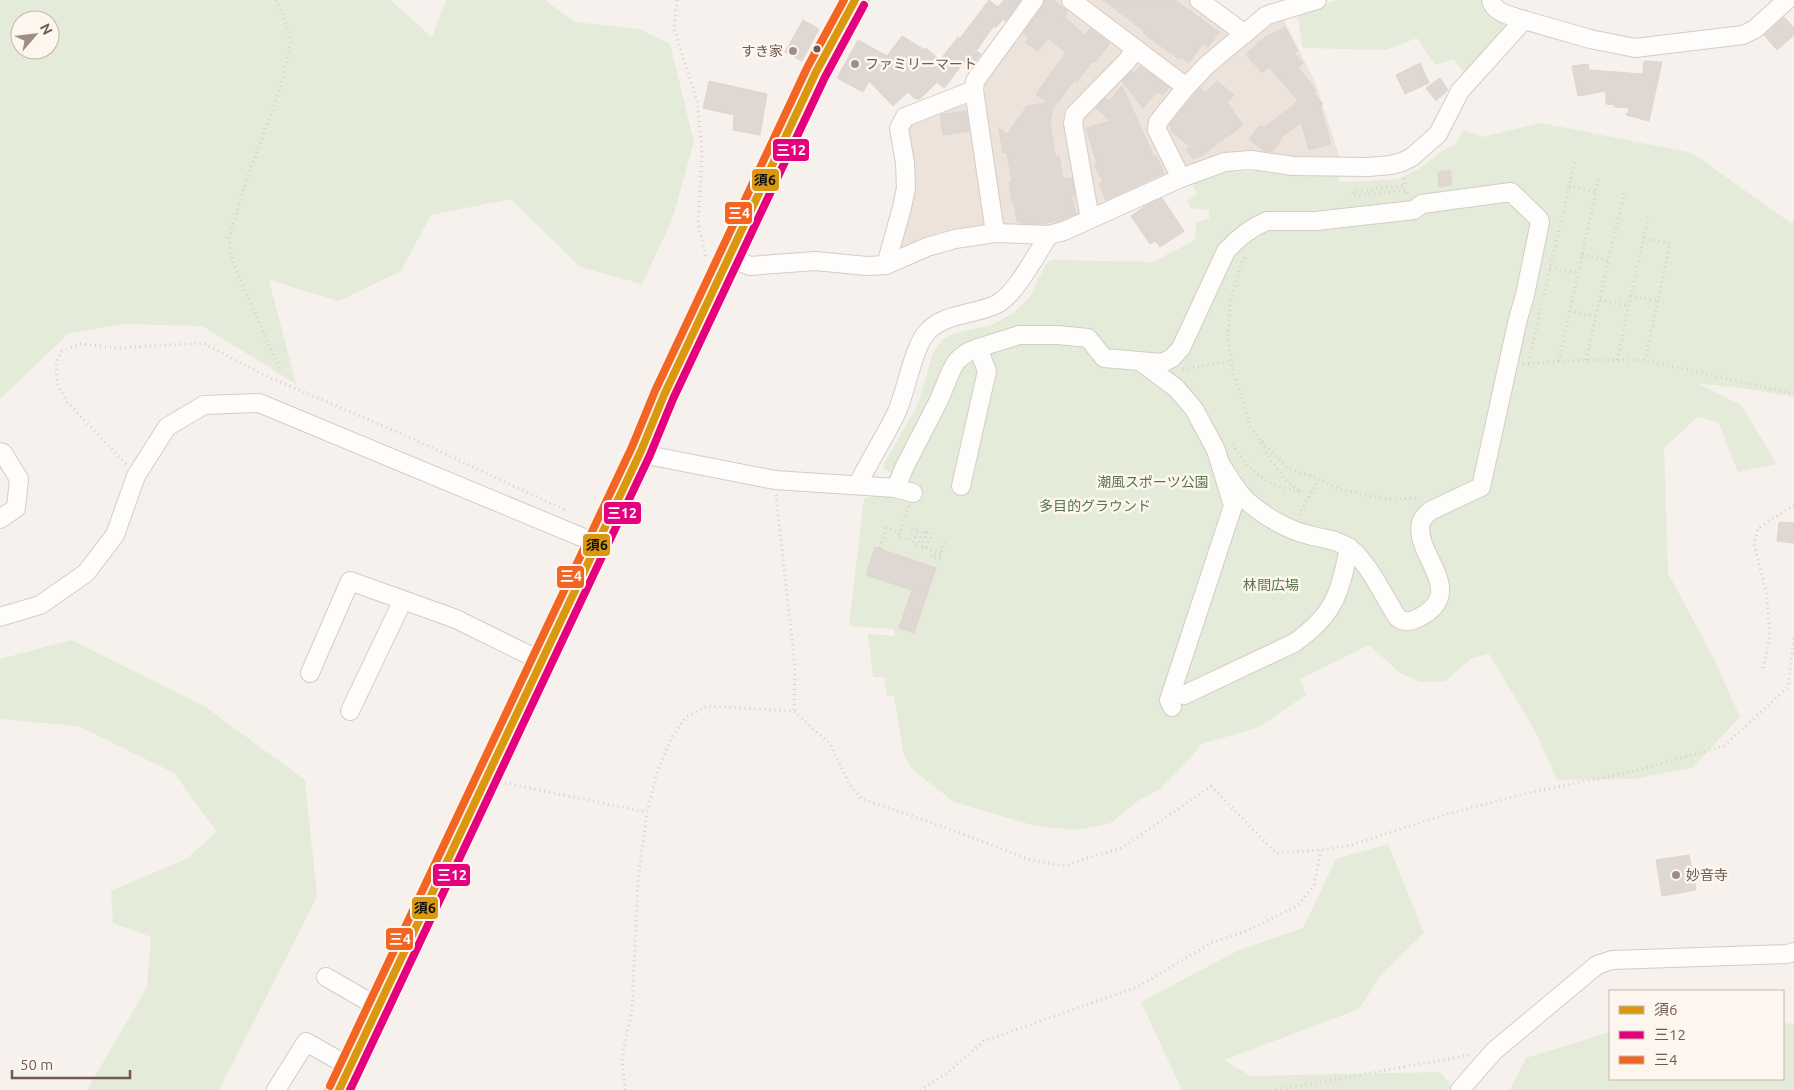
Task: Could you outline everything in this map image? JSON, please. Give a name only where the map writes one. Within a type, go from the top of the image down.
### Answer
[{"type":"highway","points":[[344,1079],[816,72],[855,0]]},
{"type":"street","points":[[995,233],[974,90],[975,81],[1034,0]]},
{"type":"street","points":[[1199,0],[1245,34]]},
{"type":"street","points":[[1491,0],[1492,6],[1497,11],[1590,38],[1635,48],[1743,35],[1755,29],[1787,0]]},
{"type":"street","points":[[1073,1],[1186,87]]},
{"type":"street","points":[[1181,178],[1156,130],[1158,122],[1186,87],[1208,64],[1267,15],[1309,1]]},
{"type":"street","points":[[726,265],[750,266],[815,261],[867,266],[886,265],[942,242],[995,233],[1049,235],[1064,231],[1181,178],[1225,162],[1251,160],[1293,166],[1368,168],[1402,162],[1412,157],[1438,134],[1460,90],[1524,20]]},
{"type":"street","points":[[1090,219],[1073,123],[1075,114],[1126,62],[1136,49]]},
{"type":"street","points":[[886,265],[906,188],[905,163],[899,128],[905,117],[974,90]]},
{"type":"street","points":[[896,488],[904,468],[938,402],[945,382],[956,362],[968,352],[1019,336],[1058,335],[1088,338],[1104,358],[1162,363],[1172,358],[1179,351],[1226,251],[1236,241],[1262,223],[1267,221],[1316,221],[1414,210],[1422,204],[1511,192],[1539,219],[1540,222],[1525,295],[1481,487],[1430,511],[1420,524],[1422,539],[1440,587],[1437,601],[1432,608],[1417,619],[1408,622],[1401,621],[1364,564],[1349,547],[1328,538],[1309,536],[1295,531],[1266,515],[1247,502],[1221,465]]},
{"type":"street","points":[[858,484],[896,414],[919,344],[926,333],[945,320],[982,310],[999,303],[1008,295],[1024,274],[1049,235]]},
{"type":"street","points":[[961,486],[987,370],[978,348]]},
{"type":"street","points":[[1145,362],[1176,388],[1194,409],[1216,450],[1233,506],[1173,698],[1180,694],[1184,695],[1294,643],[1306,634],[1323,618],[1336,596],[1341,585],[1349,547]]},
{"type":"street","points":[[0,617],[40,605],[86,573],[114,535],[136,476],[167,427],[204,405],[259,403],[596,543]]},
{"type":"street","points":[[640,451],[647,455],[775,480],[858,484],[896,488],[913,493]]},
{"type":"street","points":[[0,452],[3,453],[19,479],[16,508],[0,519]]},
{"type":"street","points":[[310,673],[350,581],[456,619],[541,661]]},
{"type":"street","points":[[350,710],[403,600]]},
{"type":"street","points":[[1460,1090],[1494,1051],[1575,982],[1597,965],[1604,962],[1612,960],[1787,954],[1794,952]]},
{"type":"street","points":[[326,977],[378,1007]]},
{"type":"street","points":[[276,1090],[306,1042],[344,1079]]},
{"type":"path","points":[[276,0],[291,41],[281,86],[247,179],[229,238],[231,256],[279,368]]},
{"type":"path","points":[[677,0],[674,28],[697,101],[702,152],[698,222],[706,257],[726,265]]},
{"type":"path","points":[[1528,363],[1575,160]]},
{"type":"path","points":[[1398,196],[1407,195],[1407,190],[1353,196],[1353,192],[1405,185],[1402,162]]},
{"type":"path","points":[[1559,362],[1599,176]]},
{"type":"path","points":[[1569,186],[1596,192]]},
{"type":"path","points":[[1586,360],[1624,193]]},
{"type":"path","points":[[1616,360],[1648,217]]},
{"type":"path","points":[[1644,238],[1670,244],[1644,360]]},
{"type":"path","points":[[1248,251],[1240,266],[1230,304],[1228,323],[1230,361],[1250,427],[1287,468],[1342,490],[1367,497],[1398,500],[1427,497]]},
{"type":"path","points":[[1582,255],[1609,261]]},
{"type":"path","points":[[1550,268],[1578,274]]},
{"type":"path","points":[[1630,296],[1658,301]]},
{"type":"path","points":[[1600,300],[1629,306]]},
{"type":"path","points":[[1570,311],[1596,317]]},
{"type":"path","points":[[136,476],[67,402],[58,384],[56,363],[62,351],[80,344],[118,348],[203,343],[262,374],[413,439],[567,512]]},
{"type":"path","points":[[1508,364],[1586,360],[1644,360],[1794,394]]},
{"type":"path","points":[[1145,362],[1165,373],[1230,361]]},
{"type":"path","points":[[1228,438],[1246,465],[1259,476],[1275,485],[1301,492]]},
{"type":"path","points":[[1260,438],[1270,460],[1280,473],[1309,497]]},
{"type":"path","points":[[775,480],[794,667],[794,711]]},
{"type":"path","points":[[1297,519],[1318,480]]},
{"type":"path","points":[[1763,668],[1770,637],[1767,596],[1754,544],[1758,528],[1794,505]]},
{"type":"path","points":[[880,548],[886,528],[900,533],[898,537],[910,540],[913,528],[918,529],[913,543],[918,545],[923,531],[927,532],[922,547],[941,553]]},
{"type":"path","points":[[926,548],[933,533]]},
{"type":"path","points":[[940,560],[931,557],[932,554],[940,556],[946,538]]},
{"type":"path","points":[[624,1090],[622,1057],[632,1010],[638,882],[647,812],[658,769],[673,735],[686,717],[707,706],[794,711],[831,745],[848,784],[862,799],[944,827],[1031,860],[1065,866],[1122,848],[1210,786],[1276,853],[1321,850],[1351,845],[1444,816],[1528,793],[1632,772],[1724,746],[1788,687],[1794,636]]},
{"type":"path","points":[[485,778],[533,790],[647,812]]},
{"type":"path","points":[[920,1090],[946,1074],[984,1041],[1137,987],[1211,944],[1244,932],[1297,906],[1314,884],[1321,850]]},
{"type":"path","points":[[1276,1090],[1494,1051]]},
{"type":"shaded area","points":[[1040,0],[1060,0],[1122,46],[1123,56],[1067,113],[1082,215],[1051,229],[1001,225],[981,93],[983,83]]},
{"type":"shaded area","points":[[1085,0],[1192,0],[1231,28],[1231,38],[1193,73],[1184,76]]},
{"type":"shaded area","points":[[1282,16],[1315,82],[1340,158],[1189,169],[1181,164],[1164,131],[1166,122],[1210,70],[1258,29]]},
{"type":"shaded area","points":[[1140,60],[1173,86],[1175,92],[1151,120],[1148,128],[1170,172],[1170,177],[1100,210],[1093,206],[1081,117],[1133,62]]},
{"type":"shaded area","points":[[960,101],[969,106],[987,223],[983,230],[901,254],[896,250],[908,122]]},
{"type":"green space","points":[[0,0],[390,0],[432,37],[446,0],[545,0],[574,22],[639,29],[670,44],[694,142],[672,220],[642,284],[580,267],[511,199],[431,215],[401,271],[339,301],[269,280],[296,384],[202,326],[124,324],[69,333],[0,399]]},
{"type":"green space","points":[[1338,0],[1483,0],[1485,11],[1504,21],[1506,32],[1466,75],[1454,59],[1435,65],[1417,38],[1386,50],[1303,48],[1297,12]]},
{"type":"green space","name":"潮風スポーツ公園","points":[[1541,123],[1692,153],[1791,223],[1794,222],[1794,397],[1697,383],[1741,405],[1777,464],[1738,472],[1718,422],[1698,417],[1664,448],[1668,573],[1712,655],[1740,717],[1692,768],[1632,779],[1557,780],[1535,731],[1489,654],[1472,658],[1445,681],[1420,682],[1400,673],[1369,645],[1300,679],[1306,695],[1259,727],[1202,744],[1159,790],[1139,800],[1111,823],[1077,830],[1035,826],[954,802],[913,770],[904,755],[894,696],[887,696],[884,677],[873,677],[868,634],[895,636],[894,629],[849,626],[864,498],[876,496],[880,478],[885,478],[892,473],[884,469],[883,466],[918,404],[933,353],[942,340],[955,333],[992,325],[1013,313],[1029,298],[1046,264],[1052,260],[1153,262],[1195,240],[1196,222],[1209,219],[1209,210],[1191,208],[1187,201],[1197,195],[1192,184],[1228,172],[1270,171],[1302,176],[1339,175],[1338,181],[1346,182],[1398,179],[1419,169],[1439,153],[1454,145],[1464,130],[1482,137]]},
{"type":"green space","points":[[71,640],[204,706],[305,780],[317,897],[219,1090],[87,1090],[147,987],[151,937],[113,923],[111,891],[186,859],[217,832],[174,773],[78,726],[0,719],[0,659]]},
{"type":"green space","points":[[1388,844],[1424,933],[1381,975],[1359,1009],[1224,1060],[1251,1076],[1440,1072],[1454,1090],[1182,1090],[1141,1002],[1237,951],[1303,928],[1336,859]]},
{"type":"green space","points":[[1784,1023],[1794,1024],[1794,1090],[1510,1090],[1526,1058],[1609,1032],[1609,1080],[1784,1080]]},
{"type":"building","points":[[989,0],[998,7],[1004,0],[1021,0],[1006,21],[1003,19],[996,28],[994,26],[976,51],[981,54],[972,66],[965,61],[944,88],[937,82],[920,99],[915,99],[908,92],[893,106],[869,81],[863,92],[837,78],[858,40],[887,56],[902,36],[925,50],[926,48],[940,60],[958,37],[960,38]]},
{"type":"building","points":[[1044,0],[1053,0],[1068,11],[1064,17],[1085,35],[1090,28],[1110,43],[1077,82],[1075,80],[1061,98],[1060,95],[1061,99],[1053,108],[1050,122],[1055,156],[1059,156],[1063,179],[1072,178],[1075,196],[1071,196],[1076,214],[1060,221],[1037,224],[1020,223],[1020,221],[1017,222],[1014,202],[1012,203],[1009,182],[1012,182],[1007,152],[1003,153],[999,128],[1007,134],[1027,106],[1047,103],[1036,94],[1066,53],[1048,38],[1038,51],[1025,42],[1029,38],[1023,33],[1043,6]]},
{"type":"building","points":[[1103,0],[1175,0],[1219,32],[1208,47],[1203,43],[1189,63],[1181,57],[1179,59],[1151,39],[1143,33],[1145,32]]},
{"type":"building","points":[[1784,17],[1794,28],[1794,35],[1777,50],[1764,35]]},
{"type":"building","points":[[803,20],[819,29],[802,61],[785,52]]},
{"type":"building","points":[[1285,27],[1298,51],[1294,53],[1303,63],[1298,67],[1323,104],[1320,106],[1331,144],[1309,150],[1301,122],[1283,136],[1272,152],[1264,151],[1249,139],[1259,126],[1265,127],[1298,101],[1269,67],[1262,73],[1246,54],[1264,38]]},
{"type":"building","points":[[1644,61],[1662,62],[1649,121],[1626,115],[1630,108],[1606,104],[1606,91],[1578,96],[1572,66],[1588,64],[1589,70],[1643,74]]},
{"type":"building","points":[[1420,63],[1429,83],[1405,94],[1396,75]]},
{"type":"building","points":[[1140,66],[1169,87],[1163,95],[1157,92],[1143,108],[1122,81],[1132,71],[1134,73]]},
{"type":"building","points":[[1440,78],[1448,90],[1436,101],[1426,88]]},
{"type":"building","points":[[709,81],[767,94],[760,135],[733,130],[734,115],[703,108]]},
{"type":"building","points":[[1217,81],[1234,95],[1227,103],[1243,125],[1204,154],[1193,159],[1186,150],[1190,147],[1170,130],[1173,128],[1169,125],[1200,88],[1206,93]]},
{"type":"building","points":[[1122,86],[1154,157],[1156,156],[1164,173],[1106,200],[1099,184],[1103,182],[1094,165],[1097,163],[1086,128],[1111,121],[1096,108],[1105,98],[1109,101]]},
{"type":"building","points":[[966,111],[969,131],[943,135],[940,115]]},
{"type":"building","points":[[1450,170],[1452,185],[1439,187],[1438,172]]},
{"type":"building","points":[[1162,198],[1184,231],[1160,247],[1155,241],[1150,244],[1131,216],[1148,204]]},
{"type":"building","points":[[1779,522],[1794,523],[1794,543],[1777,541]]},
{"type":"building","points":[[875,547],[936,568],[914,633],[899,628],[912,590],[866,575]]},
{"type":"building","name":"妙音寺","points":[[1689,855],[1696,890],[1662,896],[1656,860]]},
{"type":"transit line","name":"三4","points":[[330,1086],[632,447],[655,391],[807,68],[844,0]]},
{"type":"transit line","name":"須6","points":[[339,1090],[641,451],[664,395],[816,72],[855,0]]},
{"type":"transit line","name":"三12","points":[[350,1090],[650,455],[673,399],[825,77],[864,5]]},
{"type":"place","name":"すき家","points":[[793,51]]},
{"type":"place","name":"ファミリーマート","points":[[855,64]]},
{"type":"place","name":"妙音寺","points":[[1676,875]]},
{"type":"park label","name":"多目的グラウンド","points":[[1095,506]]},
{"type":"park label","name":"林間広場","points":[[1271,585]]}]
